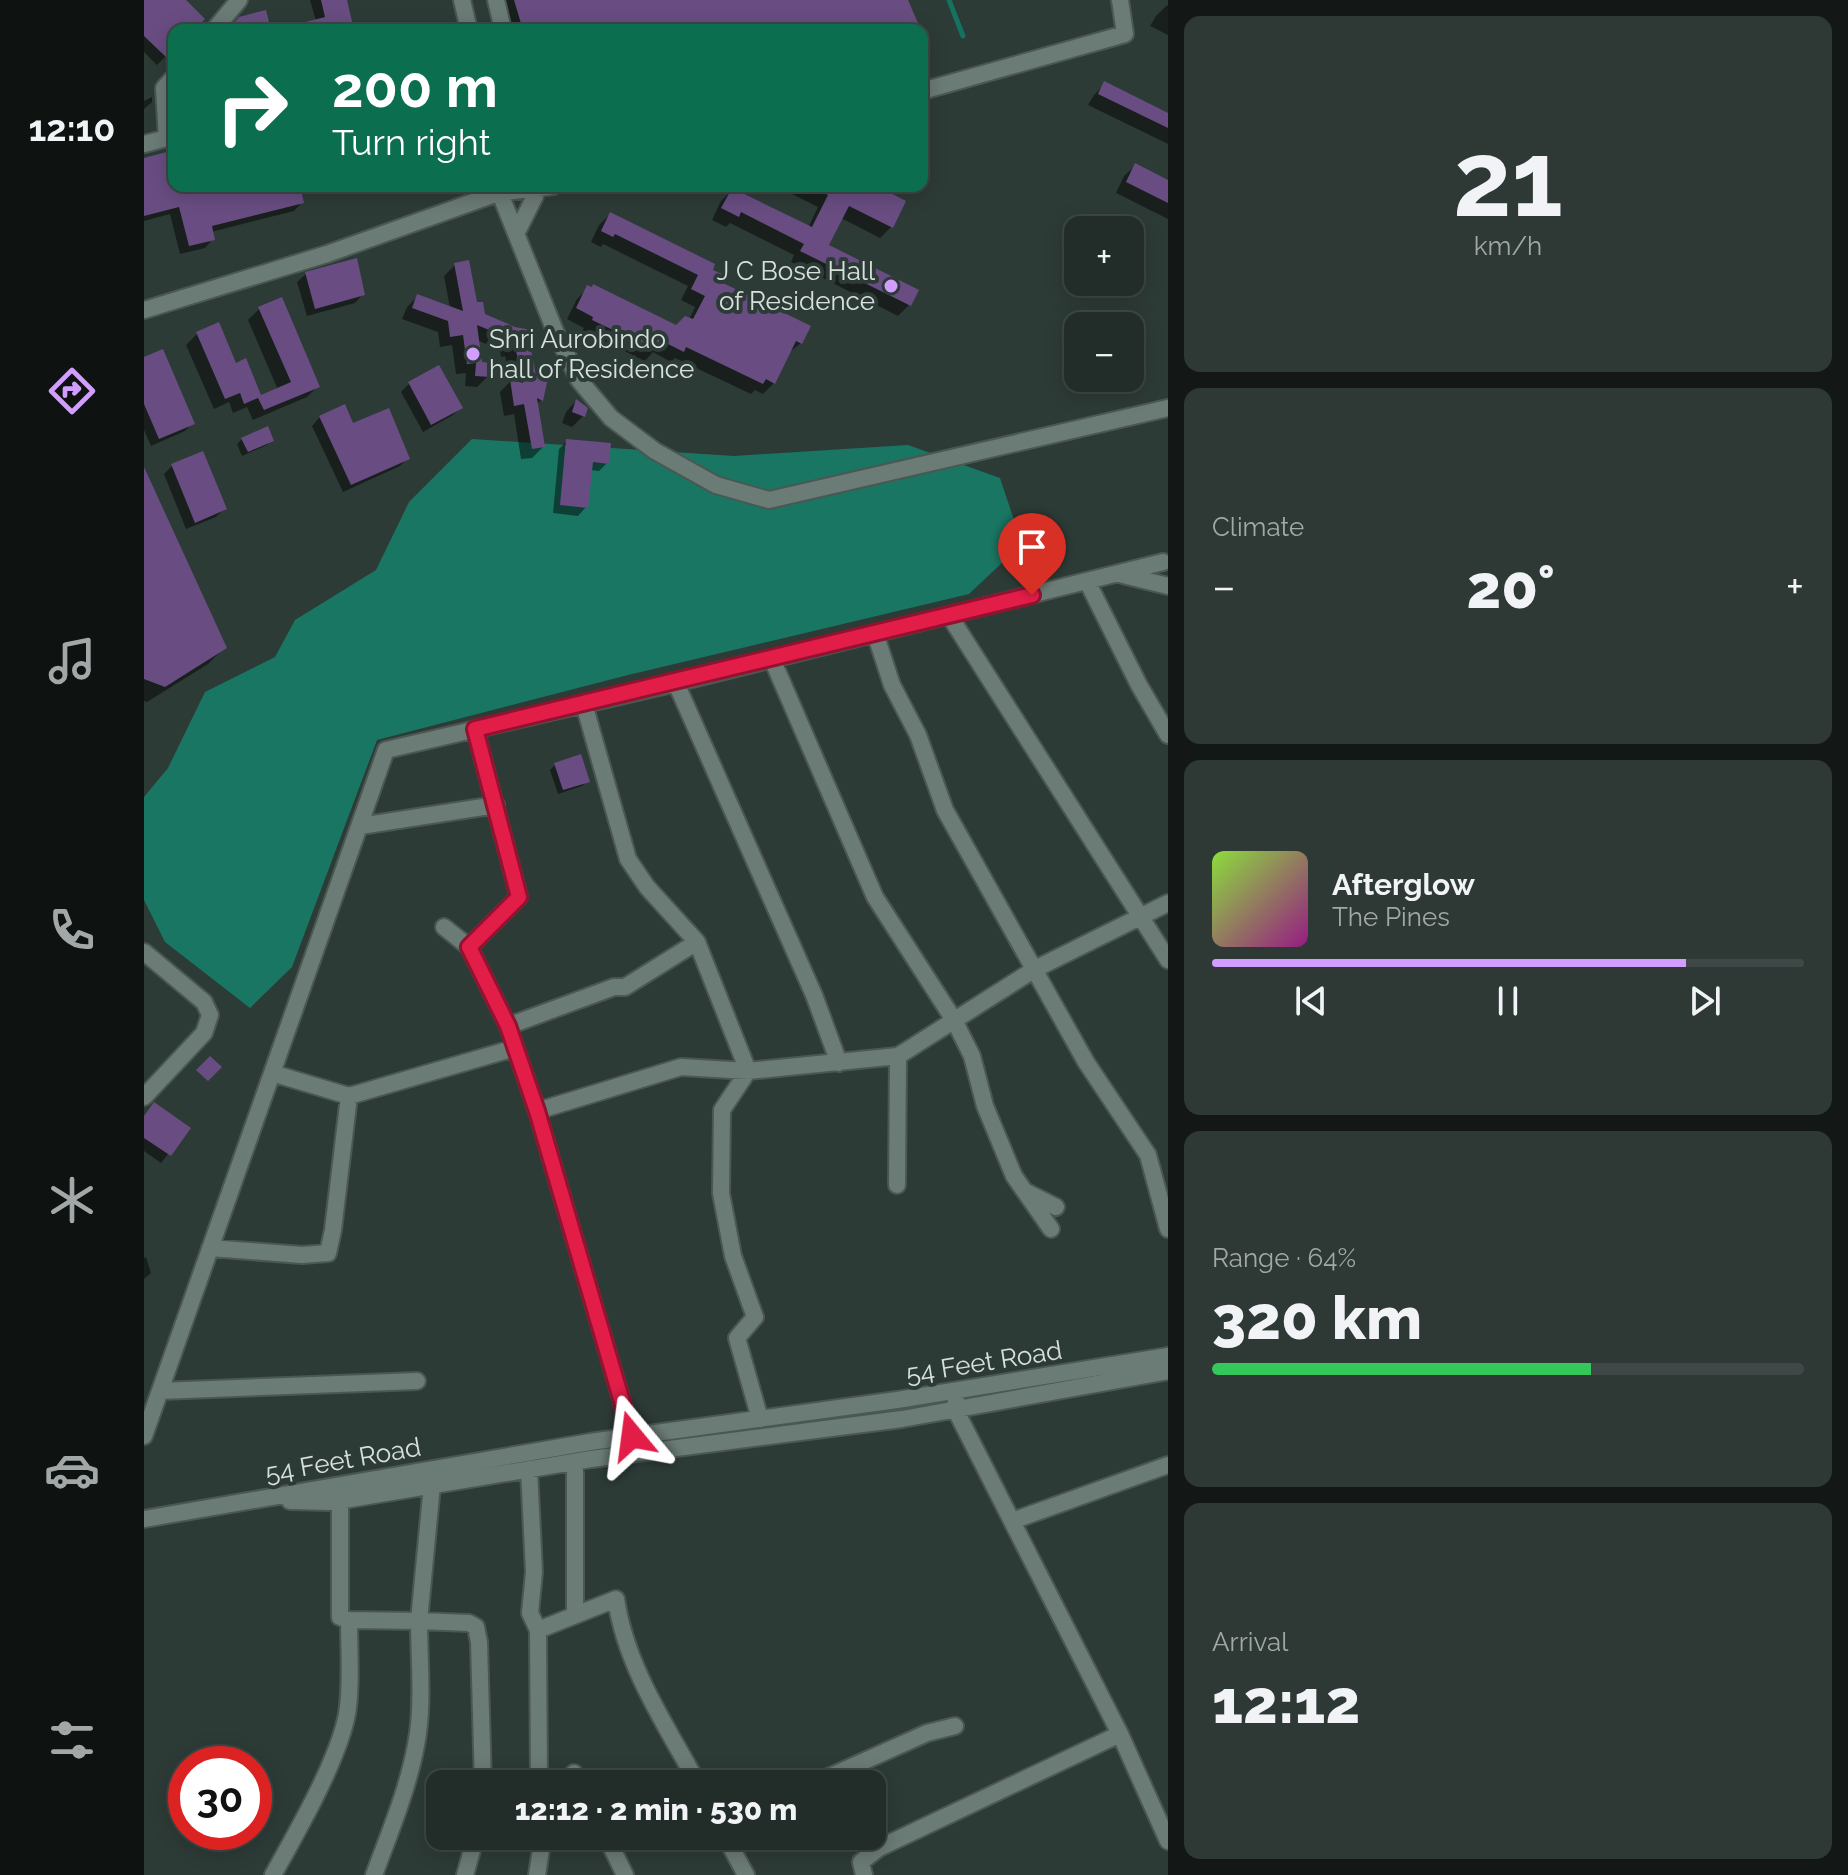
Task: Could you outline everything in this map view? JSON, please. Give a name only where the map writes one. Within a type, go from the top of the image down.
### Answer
[{"type":"street","points":[[219,24],[239,0]]},
{"type":"street","points":[[462,0],[468,24]]},
{"type":"street","points":[[496,0],[502,24]]},
{"type":"street","points":[[928,89],[1125,34],[1120,0]]},
{"type":"street","points":[[168,84],[164,88],[168,121]]},
{"type":"street","points":[[144,144],[168,138]]},
{"type":"street","points":[[144,310],[327,254],[493,192]]},
{"type":"street","points":[[499,192],[555,331],[579,380],[611,418],[655,451],[716,485],[769,500],[1168,408]]},
{"type":"street","points":[[517,232],[541,192]]},
{"type":"street","points":[[144,1436],[386,750],[676,683],[1163,562]]},
{"type":"street","points":[[1117,574],[1168,586]]},
{"type":"street","points":[[1087,581],[1168,735]]},
{"type":"street","points":[[949,615],[1168,960]]},
{"type":"street","points":[[875,633],[892,685],[918,735],[945,810],[1086,1062],[1148,1155],[1168,1229]]},
{"type":"street","points":[[772,659],[875,897],[954,1020],[972,1056],[985,1106],[1014,1176],[1051,1229]]},
{"type":"street","points":[[676,683],[814,995],[839,1063]]},
{"type":"street","points":[[584,704],[628,859],[647,887],[697,942],[748,1071]]},
{"type":"street","points":[[469,947],[519,897],[475,729]]},
{"type":"street","points":[[360,826],[496,805]]},
{"type":"street","points":[[537,1111],[681,1067],[748,1071],[898,1056],[1035,969],[1168,903]]},
{"type":"street","points":[[444,927],[469,947],[508,1026],[537,1111],[632,1436]]},
{"type":"street","points":[[508,1026],[614,987],[625,987],[697,942]]},
{"type":"street","points":[[144,952],[204,1002],[210,1015],[204,1033],[144,1097]]},
{"type":"street","points":[[272,1073],[349,1096],[515,1048]]},
{"type":"street","points":[[897,1185],[898,1056]]},
{"type":"street","points":[[748,1071],[722,1110],[721,1193],[733,1256],[755,1317],[737,1338],[760,1419]]},
{"type":"street","points":[[210,1248],[302,1255],[328,1253],[349,1096]]},
{"type":"street","points":[[1025,1191],[1056,1207]]},
{"type":"street","name":"54 Feet Road","points":[[252,1500],[632,1436],[956,1391],[1168,1356]]},
{"type":"street","name":"54 Feet Road","points":[[252,1500],[340,1500],[575,1462],[902,1419],[1168,1371]]},
{"type":"street","points":[[160,1391],[417,1381]]},
{"type":"street","points":[[956,1391],[955,1409],[1120,1734],[1168,1841]]},
{"type":"street","points":[[575,1462],[575,1615]]},
{"type":"street","points":[[1012,1521],[1168,1465]]},
{"type":"street","points":[[529,1469],[534,1572],[530,1613],[538,1630],[539,1770]]},
{"type":"street","points":[[374,1875],[399,1808],[418,1730],[419,1621],[432,1485]]},
{"type":"street","points":[[144,1519],[252,1500]]},
{"type":"street","points":[[340,1500],[340,1617],[349,1620],[469,1623],[476,1627],[483,1770]]},
{"type":"street","points":[[538,1630],[616,1599],[619,1619],[645,1691],[690,1770]]},
{"type":"street","points":[[273,1875],[310,1805],[346,1718],[349,1620]]},
{"type":"street","points":[[844,1770],[927,1733],[955,1726]]},
{"type":"street","points":[[864,1875],[861,1862],[879,1848],[1120,1734]]},
{"type":"street","points":[[465,1875],[472,1850]]},
{"type":"street","points":[[537,1875],[541,1850]]},
{"type":"street","points":[[613,1850],[625,1875]]},
{"type":"street","points":[[733,1850],[746,1875]]},
{"type":"green space","points":[[472,439],[734,456],[908,445],[1000,478],[1022,544],[969,594],[628,675],[377,740],[292,967],[250,1008],[165,942],[144,900],[144,797],[168,768],[205,692],[275,657],[295,620],[376,570],[409,502]]},
{"type":"building","points":[[144,0],[186,0],[205,19],[200,24],[168,24],[167,58],[144,36]]},
{"type":"building","points":[[321,0],[347,0],[353,24],[298,24],[325,17]]},
{"type":"building","points":[[514,0],[908,0],[918,24],[521,24]]},
{"type":"building","points":[[266,10],[270,24],[233,24],[239,17]]},
{"type":"building","points":[[1104,81],[1168,113],[1168,128],[1098,94]]},
{"type":"building","points":[[168,152],[168,192],[301,192],[304,203],[212,226],[215,240],[189,246],[179,207],[144,216],[144,158]]},
{"type":"building","points":[[1135,163],[1168,180],[1168,203],[1126,182]]},
{"type":"building","points":[[730,192],[740,192],[812,227],[828,195],[822,192],[889,192],[906,201],[893,228],[849,206],[829,245],[919,290],[911,306],[800,251],[804,244],[741,212],[739,217],[721,208]]},
{"type":"building","points":[[610,212],[715,264],[713,270],[722,274],[719,281],[811,326],[802,344],[796,341],[775,384],[766,379],[763,384],[686,347],[684,352],[662,341],[657,351],[592,320],[593,317],[576,308],[587,285],[592,287],[593,284],[676,325],[685,316],[693,319],[705,296],[691,289],[698,275],[615,234],[613,237],[601,231]]},
{"type":"building","points":[[357,258],[365,295],[315,309],[305,272]]},
{"type":"building","name":"Shri Aurobindo hall of Residence","points":[[469,260],[477,302],[483,302],[485,314],[515,327],[531,330],[533,344],[530,345],[536,375],[549,373],[543,401],[537,398],[545,447],[532,449],[524,404],[514,406],[510,379],[523,383],[511,339],[477,325],[482,362],[491,363],[490,377],[475,376],[476,363],[467,364],[463,335],[450,337],[448,321],[412,308],[417,294],[463,311],[454,263]]},
{"type":"building","points":[[282,297],[320,387],[264,410],[258,398],[244,404],[240,393],[225,399],[196,332],[219,322],[236,363],[246,358],[261,395],[291,382],[258,307]]},
{"type":"building","points":[[163,349],[195,424],[159,439],[144,404],[144,357]]},
{"type":"building","points":[[439,365],[463,408],[431,425],[408,382]]},
{"type":"building","points":[[576,399],[588,408],[585,417],[572,412]]},
{"type":"building","points":[[345,404],[353,423],[389,408],[410,459],[351,485],[319,416]]},
{"type":"building","points":[[268,426],[274,441],[248,452],[241,438]]},
{"type":"building","points":[[566,439],[611,443],[609,464],[593,462],[588,508],[560,505]]},
{"type":"building","points":[[203,451],[227,509],[195,523],[171,464]]},
{"type":"building","points":[[144,467],[227,648],[165,687],[144,679]]},
{"type":"building","points":[[581,754],[590,782],[563,790],[554,763]]},
{"type":"building","points":[[210,1056],[222,1067],[208,1081],[196,1070]]},
{"type":"building","points":[[154,1102],[191,1128],[171,1156],[144,1138],[144,1116]]},
{"type":"waterway","points":[[949,0],[963,36]]},
{"type":"place","name":"J C Bose Hall of Residence","points":[[891,286]]},
{"type":"place","name":"Shri Aurobindo hall of Residence","points":[[473,354]]},
{"type":"route","points":[[632,1436],[537,1111],[508,1026],[469,947],[519,897],[475,729],[1032,595]]}]
